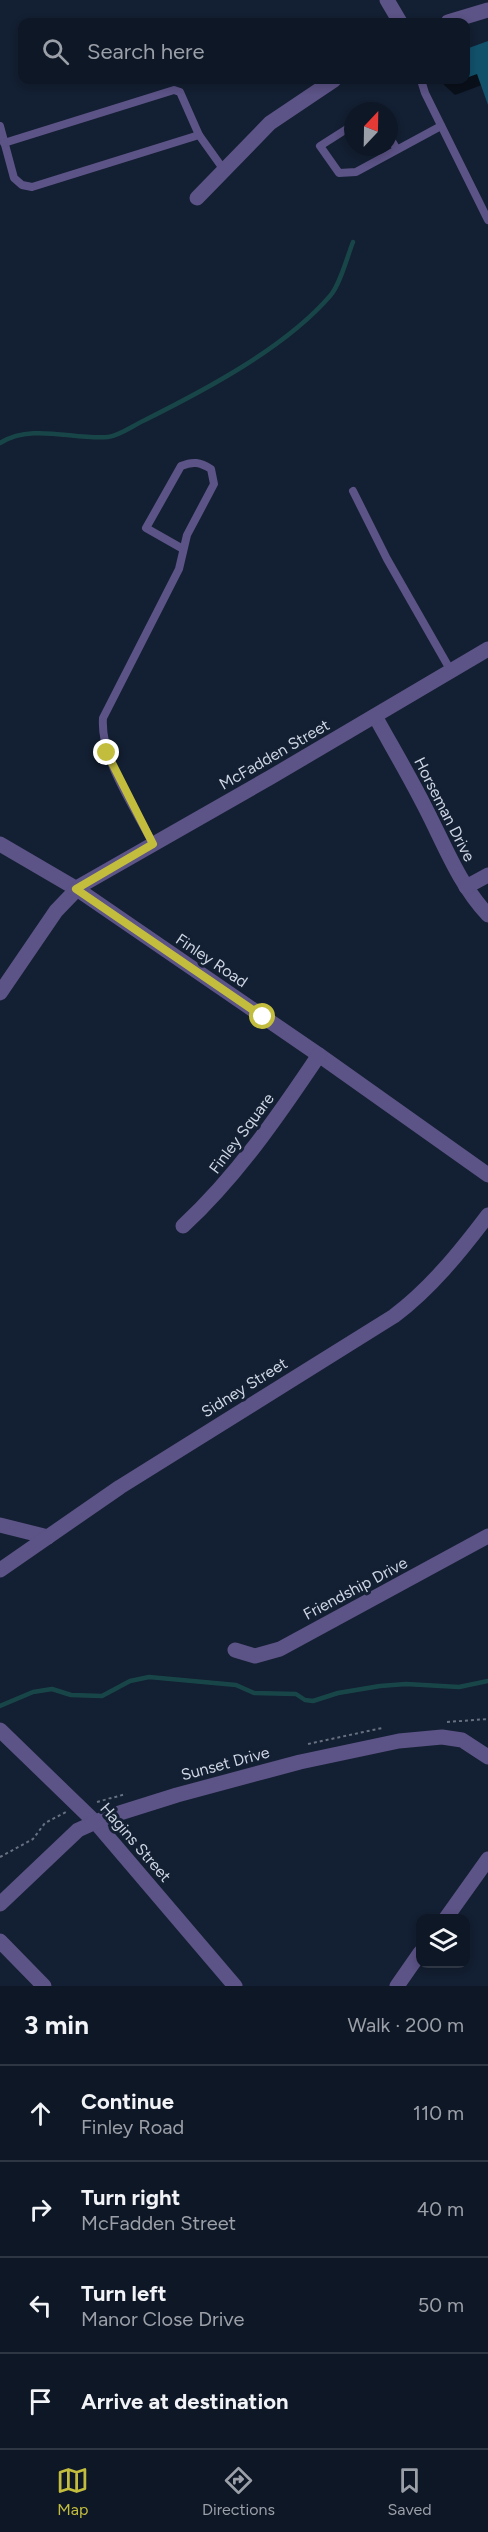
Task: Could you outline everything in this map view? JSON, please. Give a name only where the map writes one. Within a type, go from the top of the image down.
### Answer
[{"type":"street","points":[[387,0],[398,18]]},
{"type":"street","points":[[461,18],[488,10]]},
{"type":"street","points":[[197,198],[270,123],[328,84]]},
{"type":"street","name":"McFadden Street","points":[[0,993],[56,912],[76,889],[488,650]]},
{"type":"street","name":"Horseman Drive","points":[[375,716],[466,887],[488,915]]},
{"type":"street","name":"Finley Road","points":[[0,844],[76,889],[319,1055],[488,1175]]},
{"type":"street","points":[[466,887],[488,875]]},
{"type":"street","name":"Finley Square","points":[[183,1226],[225,1184],[254,1149],[319,1055]]},
{"type":"street","name":"Sidney Street","points":[[0,1570],[213,1427],[394,1316],[413,1302],[434,1281],[488,1215]]},
{"type":"street","points":[[0,1525],[48,1537]]},
{"type":"street","name":"Friendship Drive","points":[[235,1650],[255,1656],[280,1649],[488,1536]]},
{"type":"street","name":"Hagins Street","points":[[0,1730],[96,1823],[235,1986]]},
{"type":"street","name":"Sunset Drive","points":[[0,1904],[78,1830],[107,1817],[177,1795],[300,1762],[399,1741],[442,1737],[462,1740],[488,1757]]},
{"type":"street","points":[[449,1914],[488,1859]]},
{"type":"street","points":[[0,1941],[44,1986]]},
{"type":"street","points":[[397,1986],[416,1959]]},
{"type":"lane","points":[[423,84],[488,220]]},
{"type":"lane","points":[[4,143],[174,90],[180,92],[199,135],[224,170]]},
{"type":"lane","points":[[0,126],[14,178],[22,185],[32,188],[199,135]]},
{"type":"lane","points":[[398,147],[441,126]]},
{"type":"lane","points":[[344,131],[320,146],[339,173],[356,172],[383,156]]},
{"type":"lane","points":[[153,844],[107,753],[102,732],[103,718],[179,569],[187,535],[214,484],[211,469],[205,465],[190,462],[182,466],[146,528],[183,549]]},
{"type":"lane","points":[[352,491],[387,559],[451,671]]},
{"type":"building","points":[[488,41],[488,105],[477,74],[470,77],[470,48]]},
{"type":"waterway","points":[[0,443],[12,437],[39,433],[112,436],[218,381],[268,350],[312,315],[334,291],[353,242]]},
{"type":"waterway","points":[[0,1706],[33,1692],[52,1689],[71,1695],[102,1696],[130,1681],[149,1677],[236,1685],[254,1693],[296,1694],[305,1700],[313,1701],[338,1693],[380,1686],[406,1684],[459,1687],[488,1681]]},
{"type":"route","points":[[107,753],[153,844],[76,889],[263,1017]]}]
